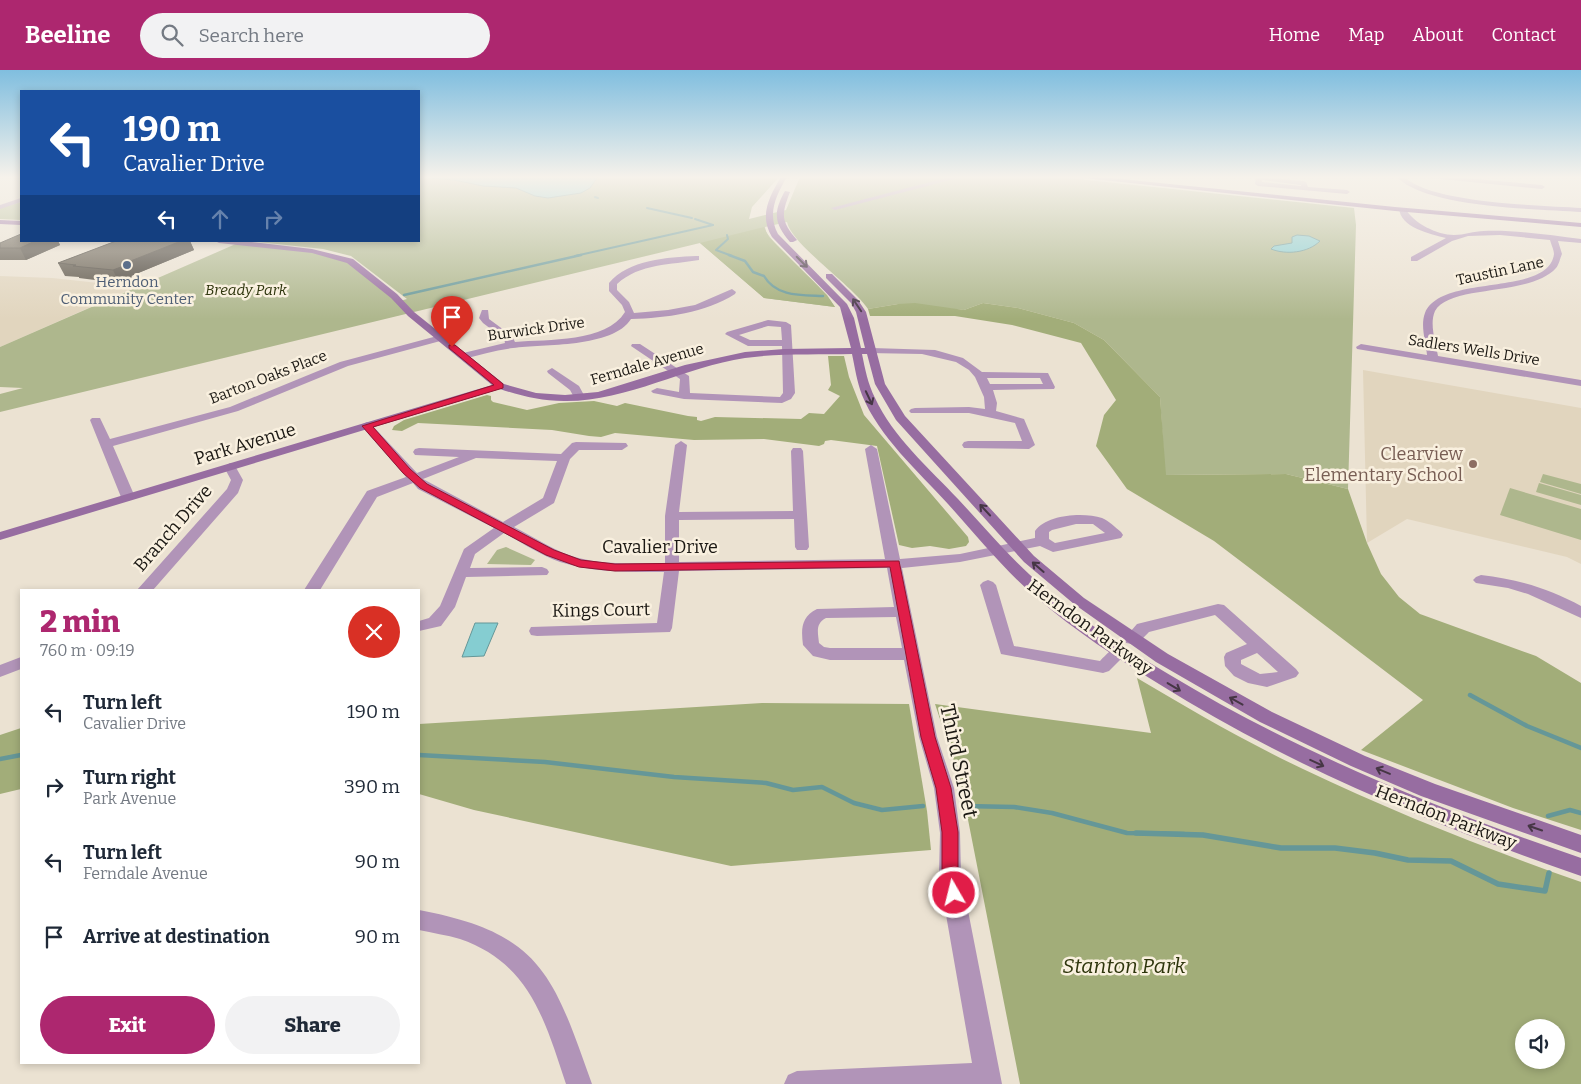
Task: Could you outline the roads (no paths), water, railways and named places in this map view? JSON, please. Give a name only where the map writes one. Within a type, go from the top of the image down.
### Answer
[{"type":"main road","name":"Herndon Parkway","points":[[770,224],[774,235],[844,306],[849,318],[863,384],[870,400],[893,435],[1028,583],[1080,625],[1185,673],[1239,703],[1342,753],[1428,790],[1581,844]]},
{"type":"main road","name":"Herndon Parkway","points":[[782,224],[785,232],[803,250]]},
{"type":"main road","name":"Ferndale Avenue","points":[[228,242],[312,251],[350,262],[394,296],[411,314],[500,386],[534,396],[579,397],[608,393],[676,371],[726,358],[787,347],[857,352],[872,351]]},
{"type":"main road","name":"Herndon Parkway","points":[[824,271],[855,302],[862,312],[880,384],[900,418],[1032,562],[1126,646],[1217,712],[1321,764],[1452,822],[1581,867]]},
{"type":"main road","name":"Park Avenue","points":[[0,536],[500,386]]},
{"type":"street","points":[[1416,224],[1454,238]]},
{"type":"street","points":[[1414,259],[1454,238],[1492,234],[1581,241]]},
{"type":"street","name":"Taustin Lane","points":[[1553,238],[1567,256]]},
{"type":"street","points":[[696,258],[673,260],[635,269],[616,278],[612,287],[629,308],[629,316],[658,316],[678,312],[719,300],[732,292]]},
{"type":"street","name":"Taustin Lane","points":[[1433,359],[1428,318],[1432,307],[1437,302],[1466,291],[1516,285],[1543,279],[1565,266]]},
{"type":"street","points":[[485,312],[484,318],[486,322],[509,338],[511,345]]},
{"type":"street","name":"Burwick Drive","points":[[463,356],[511,345],[586,338],[616,328],[629,316]]},
{"type":"street","points":[[657,390],[684,396],[782,400],[789,393],[787,347],[786,325],[768,323],[730,334],[748,343],[787,347]]},
{"type":"street","name":"Barton Oaks Place","points":[[106,444],[234,409],[344,364],[441,338]]},
{"type":"street","points":[[636,346],[686,378],[684,396]]},
{"type":"street","name":"Sadlers Wells Drive","points":[[1361,347],[1581,383]]},
{"type":"street","name":"Ferndale Avenue","points":[[872,351],[912,351],[937,354],[970,366],[979,375],[986,387],[992,406],[990,413]]},
{"type":"street","points":[[552,371],[575,388],[579,397]]},
{"type":"street","points":[[979,375],[1044,375],[1050,387],[986,387]]},
{"type":"street","points":[[915,410],[970,410],[1020,421],[1029,445],[968,445]]},
{"type":"street","points":[[96,420],[128,497]]},
{"type":"street","name":"Cavalier Drive","points":[[367,426],[423,486],[550,552],[579,564],[615,568],[895,564],[943,561],[1042,541]]},
{"type":"street","points":[[672,567],[672,516],[682,445]]},
{"type":"street","points":[[420,626],[435,622],[447,607],[469,552],[504,527],[549,500],[564,458],[576,446],[622,446]]},
{"type":"street","name":"Third Street","points":[[871,449],[928,737],[944,788],[950,832],[950,875],[988,1080]]},
{"type":"street","points":[[797,451],[802,546]]},
{"type":"street","points":[[419,452],[564,458]]},
{"type":"street","points":[[313,589],[372,494],[477,455]]},
{"type":"street","name":"Branch Drive","points":[[146,589],[233,490],[237,480],[230,467]]},
{"type":"street","points":[[672,516],[799,515]]},
{"type":"street","name":"Kings Court","points":[[537,631],[664,628],[672,567]]},
{"type":"street","points":[[460,573],[542,572]]},
{"type":"street","points":[[1482,580],[1512,583],[1529,588],[1547,595],[1581,614]]},
{"type":"street","points":[[988,585],[1007,650],[1103,667],[1143,628],[1218,609],[1260,646]]},
{"type":"street","points":[[904,612],[823,613],[814,617],[810,623],[811,645],[818,652],[830,654],[912,654]]},
{"type":"street","points":[[0,671],[20,663]]},
{"type":"street","points":[[420,920],[463,930],[492,941],[514,955],[533,974],[547,997],[579,1084]]},
{"type":"street","points":[[797,1084],[988,1080]]},
{"type":"water","points":[[1297,235],[1309,236],[1320,241],[1309,248],[1297,252],[1283,252],[1271,249],[1274,246],[1292,243],[1292,237]]},
{"type":"water","points":[[475,623],[498,623],[484,656],[462,657]]},
{"type":"waterway","points":[[575,256],[713,225],[711,224]]},
{"type":"waterway","points":[[727,235],[728,239],[716,250],[732,256]]},
{"type":"waterway","points":[[404,295],[581,255]]},
{"type":"waterway","points":[[729,255],[745,261],[753,272],[764,276],[775,288],[798,295],[823,296]]},
{"type":"waterway","points":[[1470,695],[1527,726],[1581,748]]},
{"type":"waterway","points":[[0,759],[20,755]]},
{"type":"waterway","points":[[420,755],[545,762],[674,777],[766,783],[793,790],[822,787],[854,803],[882,810],[923,806]]},
{"type":"waterway","points":[[964,806],[1014,807],[1052,813],[1127,833],[1149,833]]},
{"type":"waterway","points":[[1548,816],[1570,810],[1581,813]]},
{"type":"waterway","points":[[1136,833],[1149,833]]},
{"type":"waterway","points":[[1149,833],[1184,834]]},
{"type":"waterway","points":[[1149,833],[1203,835],[1281,848],[1335,848],[1375,853],[1408,860],[1451,861],[1498,884],[1545,891],[1549,873]]},
{"type":"place","name":"Herndon Community Center","points":[[127,265]]},
{"type":"place","name":"Clearview Elementary School","points":[[1473,464]]},
{"type":"park label","name":"Bready Park","points":[[246,290]]},
{"type":"park label","name":"Stanton Park","points":[[1124,966]]}]
